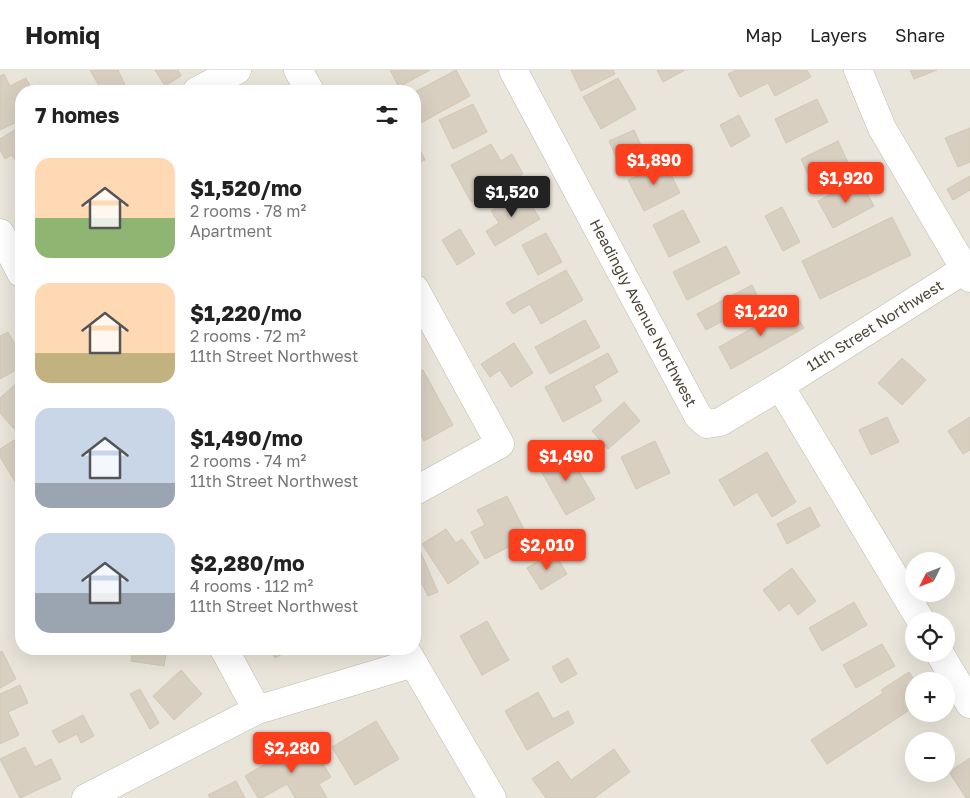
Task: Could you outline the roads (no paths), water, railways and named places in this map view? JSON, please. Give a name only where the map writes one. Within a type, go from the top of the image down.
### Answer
[{"type":"street","points":[[208,85],[237,70]]},
{"type":"street","points":[[298,70],[307,85]]},
{"type":"street","name":"Headingly Avenue Northwest","points":[[513,70],[698,416],[708,424],[720,422],[780,386]]},
{"type":"street","points":[[858,70],[882,128],[968,271]]},
{"type":"street","points":[[0,233],[15,261]]},
{"type":"street","name":"11th Street Northwest","points":[[780,386],[968,271]]},
{"type":"street","points":[[421,300],[500,444],[421,488]]},
{"type":"street","points":[[780,386],[916,612]]},
{"type":"street","points":[[227,655],[257,710]]},
{"type":"street","points":[[86,798],[257,710],[409,656],[492,798]]},
{"type":"street","points":[[945,662],[970,704]]}]
